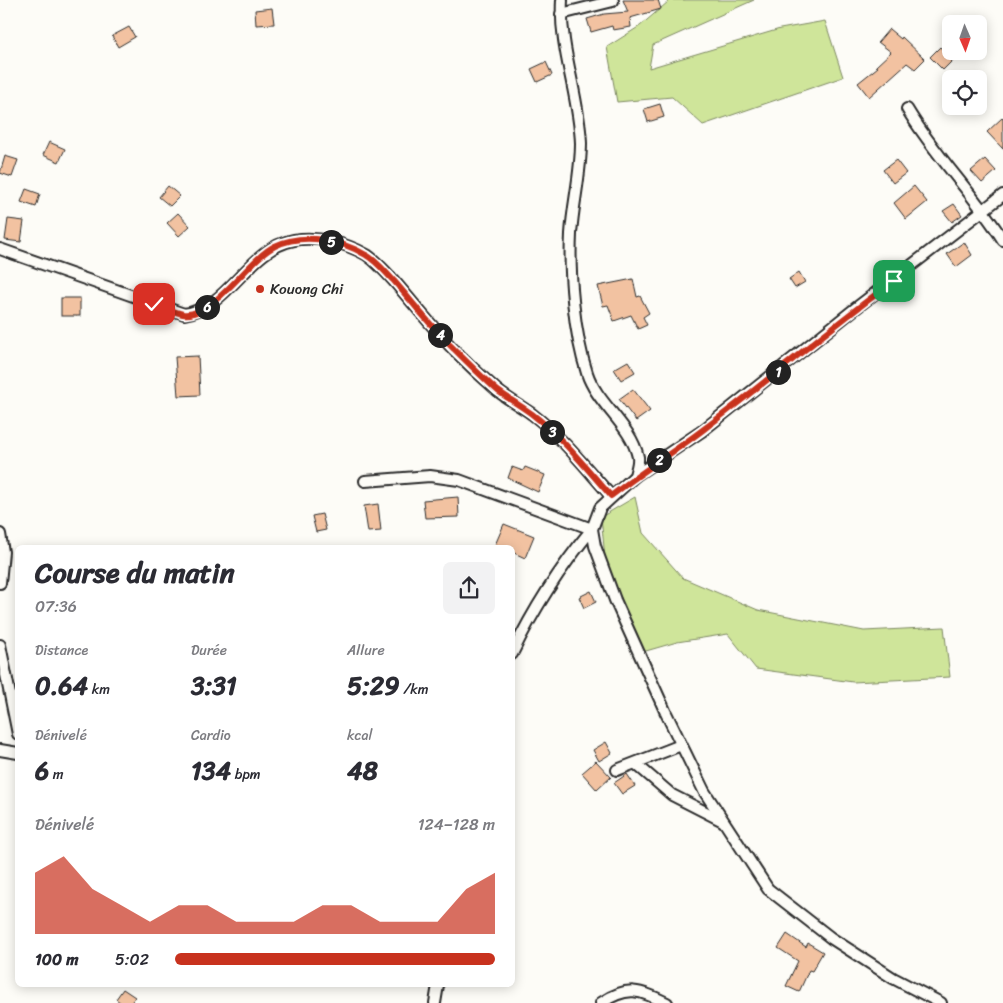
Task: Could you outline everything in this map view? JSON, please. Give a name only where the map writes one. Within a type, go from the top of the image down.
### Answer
[{"type":"street","points":[[562,0],[561,14],[575,92],[581,142],[580,171],[571,235],[572,279],[578,329],[587,374],[594,389],[620,423],[635,449],[638,459],[635,476]]},
{"type":"street","points":[[561,14],[613,1]]},
{"type":"street","points":[[907,109],[951,172],[984,210],[1003,240]]},
{"type":"street","points":[[515,648],[530,616],[552,581],[592,529],[600,508],[611,496],[635,476],[702,431],[856,308],[1003,195]]},
{"type":"street","points":[[0,249],[184,314],[198,312],[208,306],[256,260],[276,246],[294,240],[318,239],[355,249],[369,256],[383,269],[448,344],[487,381],[553,433],[611,496]]},
{"type":"street","points":[[365,481],[430,476],[459,480],[528,503],[592,529]]},
{"type":"street","points":[[592,529],[595,546],[615,600],[704,792],[768,889],[793,911],[886,973],[941,1003]]},
{"type":"street","points":[[0,534],[3,552],[0,582]]},
{"type":"street","points":[[0,645],[15,717]]},
{"type":"street","points":[[617,770],[636,764],[681,744]]},
{"type":"street","points":[[0,750],[15,752]]},
{"type":"street","points":[[636,764],[672,795],[724,821]]},
{"type":"street","points":[[435,1003],[438,987]]},
{"type":"street","points":[[601,1003],[616,993],[632,990],[667,1003]]},
{"type":"green space","points":[[666,0],[754,0],[653,45],[649,68],[780,29],[825,21],[843,77],[703,125],[672,97],[617,102],[607,47],[640,26],[668,2]]},
{"type":"green space","points":[[635,497],[643,533],[683,578],[758,610],[864,631],[944,627],[950,677],[853,682],[756,669],[728,634],[677,642],[639,653],[607,578],[601,517]]},
{"type":"building","points":[[623,0],[658,0],[661,9],[630,18],[631,27],[613,30],[612,26],[591,32],[587,19],[604,14],[628,12]]},
{"type":"building","points":[[272,8],[274,24],[256,25],[255,10]]},
{"type":"building","points":[[129,27],[135,37],[118,47],[112,36]]},
{"type":"building","points":[[889,29],[901,39],[902,37],[925,59],[915,69],[907,63],[869,97],[858,83],[878,67],[876,66],[891,52],[878,42]]},
{"type":"building","points":[[940,47],[942,49],[942,60],[953,60],[943,70],[930,57]]},
{"type":"building","points":[[546,62],[552,75],[537,82],[531,69]]},
{"type":"building","points":[[660,104],[664,117],[648,122],[644,109]]},
{"type":"building","points":[[1003,117],[1003,149],[987,132]]},
{"type":"building","points":[[49,142],[65,149],[59,162],[43,155]]},
{"type":"building","points":[[5,156],[18,160],[12,177],[0,173]]},
{"type":"building","points":[[985,159],[996,171],[982,183],[971,171]]},
{"type":"building","points":[[896,160],[906,173],[893,183],[883,170]]},
{"type":"building","points":[[168,186],[180,196],[170,206],[159,197]]},
{"type":"building","points":[[914,186],[927,202],[906,219],[894,203]]},
{"type":"building","points":[[26,189],[40,194],[36,207],[21,202]]},
{"type":"building","points":[[954,204],[962,215],[952,222],[943,211]]},
{"type":"building","points":[[178,213],[190,226],[179,236],[167,223]]},
{"type":"building","points":[[8,219],[24,221],[21,242],[5,240]]},
{"type":"building","points":[[964,242],[972,255],[956,267],[947,254]]},
{"type":"building","points":[[799,272],[805,282],[795,288],[789,279]]},
{"type":"building","points":[[633,279],[637,297],[640,296],[649,313],[643,317],[647,325],[638,329],[631,315],[614,321],[608,305],[603,306],[598,286]]},
{"type":"building","points":[[61,298],[80,298],[80,316],[61,316]]},
{"type":"building","points":[[198,356],[200,395],[178,396],[175,357]]},
{"type":"building","points":[[628,361],[635,372],[621,380],[614,369]]},
{"type":"building","points":[[633,389],[650,411],[636,421],[619,399]]},
{"type":"building","points":[[512,467],[523,471],[525,467],[545,475],[538,492],[508,478]]},
{"type":"building","points":[[458,497],[459,517],[425,518],[423,500]]},
{"type":"building","points":[[378,504],[381,531],[368,532],[364,506]]},
{"type":"building","points":[[322,514],[326,530],[316,532],[312,516]]},
{"type":"building","points":[[504,524],[534,536],[525,558],[515,553],[515,545],[495,545]]},
{"type":"building","points":[[591,591],[596,602],[584,608],[579,597]]},
{"type":"building","points":[[606,742],[612,753],[599,761],[593,750]]},
{"type":"building","points":[[596,761],[611,777],[597,790],[582,773]]},
{"type":"building","points":[[627,774],[635,786],[622,794],[614,783]]},
{"type":"building","points":[[787,934],[806,947],[808,943],[823,952],[812,971],[809,970],[799,992],[786,986],[798,961],[778,948]]},
{"type":"building","points":[[123,989],[135,997],[131,1003],[121,1003],[116,999]]},
{"type":"place","name":"Kouong Chi","points":[[260,289]]},
{"type":"route","points":[[154,304],[184,314],[198,312],[208,306],[256,260],[276,246],[294,240],[318,239],[339,243],[355,249],[369,256],[383,269],[432,326],[498,391],[532,414],[553,433],[611,496],[635,476],[702,431],[771,378],[856,308],[894,281]]}]
